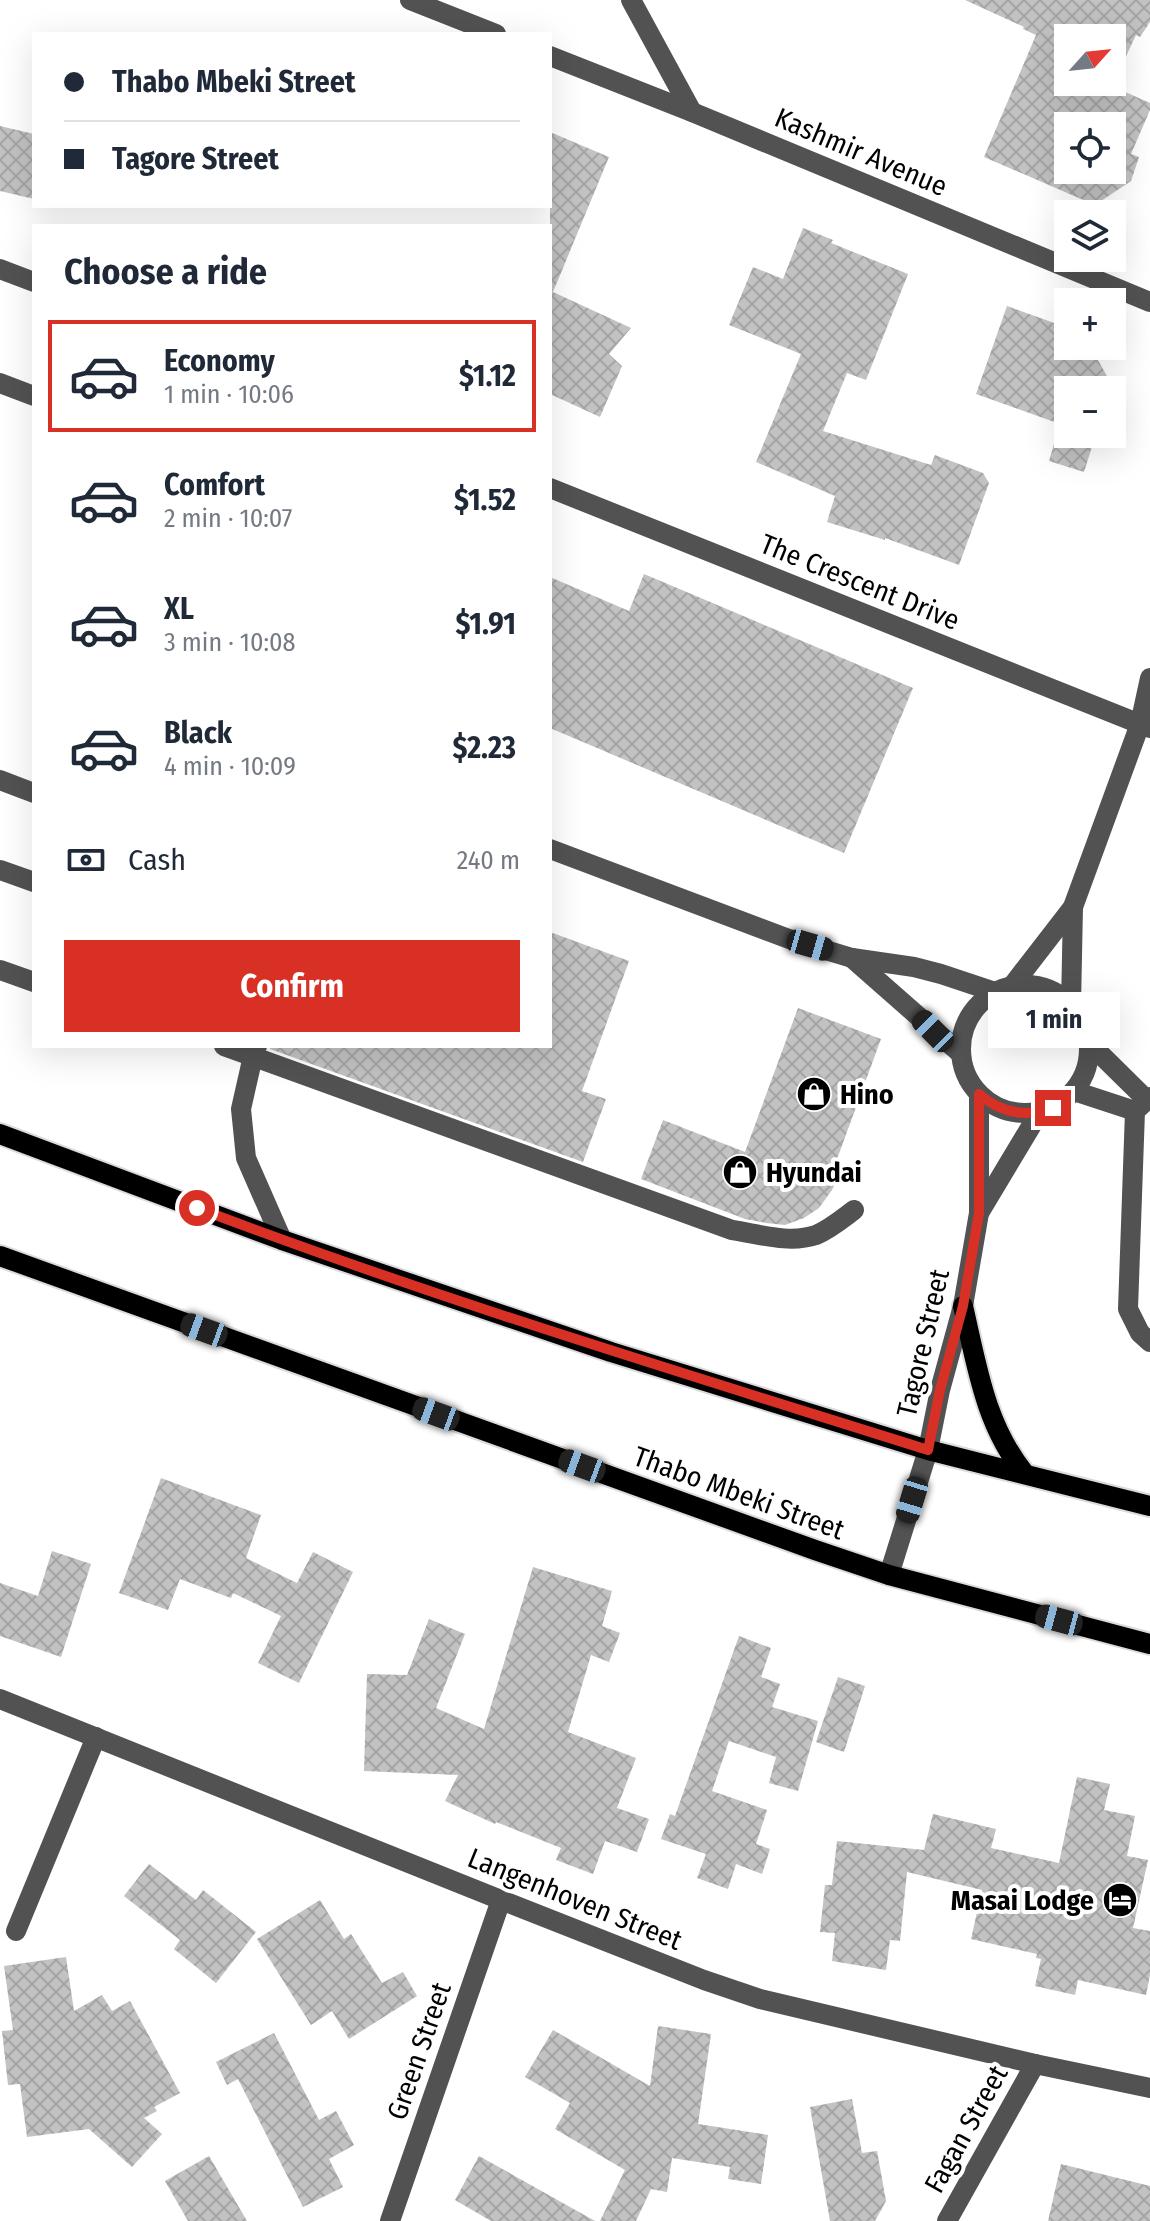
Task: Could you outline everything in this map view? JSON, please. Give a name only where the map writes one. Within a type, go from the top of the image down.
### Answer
[{"type":"main road","points":[[0,1134],[282,1240],[611,1352],[928,1450],[1150,1506]]},
{"type":"main road","name":"Thabo Mbeki Street","points":[[0,1256],[800,1545],[889,1575],[1150,1644]]},
{"type":"main road","points":[[963,1306],[983,1393],[995,1426],[1010,1455],[1025,1474]]},
{"type":"street","points":[[410,0],[491,32]]},
{"type":"street","points":[[631,0],[692,112]]},
{"type":"street","name":"Kashmir Avenue","points":[[552,57],[1150,302]]},
{"type":"street","points":[[0,269],[32,281]]},
{"type":"street","points":[[0,383],[32,395]]},
{"type":"street","name":"The Crescent Drive","points":[[552,489],[1145,726]]},
{"type":"street","points":[[960,1053],[961,1035],[968,1017],[980,1002],[1003,989],[1073,907],[1145,726],[1150,678]]},
{"type":"street","points":[[0,780],[32,792]]},
{"type":"street","points":[[552,850],[789,939],[852,958],[914,967],[1003,989],[1028,985],[1044,988],[1071,1005],[1083,1022],[1089,1043],[1086,1068],[1074,1091],[1144,1102]]},
{"type":"street","points":[[0,870],[32,881]]},
{"type":"street","points":[[1071,1005],[1073,907]]},
{"type":"street","points":[[852,958],[960,1053]]},
{"type":"street","points":[[0,970],[32,981]]},
{"type":"street","points":[[1089,1043],[1144,1102],[1128,1309],[1140,1333],[1150,1342]]},
{"type":"street","points":[[282,1240],[246,1158],[241,1109],[255,1051],[732,1230],[789,1239],[815,1235],[854,1210]]},
{"type":"street","name":"Tagore Street","points":[[889,1575],[928,1450],[940,1390],[963,1306],[979,1213],[979,1094],[969,1082],[960,1053]]},
{"type":"street","name":"Tagore Street","points":[[979,1213],[1039,1113],[1074,1091]]},
{"type":"street","points":[[979,1094],[991,1105],[1007,1112],[1039,1113]]},
{"type":"street","name":"Langenhoven Street","points":[[0,1699],[501,1900],[760,1999],[1150,2088]]},
{"type":"street","points":[[16,1931],[96,1737]]},
{"type":"street","name":"Green Street","points":[[390,2221],[501,1900]]},
{"type":"street","name":"Fagan Street","points":[[947,2221],[1035,2064]]},
{"type":"building","points":[[965,0],[1150,0],[1150,22],[1140,37],[1136,35],[1126,56],[1126,24],[1054,24],[1054,96],[1126,96],[1126,92],[1150,103],[1150,110],[1131,154],[1139,157],[1131,181],[1102,200],[1083,200],[984,157],[1036,35]]},
{"type":"building","points":[[0,126],[32,134],[32,199],[0,191]]},
{"type":"building","points":[[552,133],[609,157],[553,292],[631,328],[609,354],[622,366],[600,417],[552,395]]},
{"type":"building","points":[[803,228],[833,240],[831,243],[908,274],[866,380],[847,373],[823,431],[931,465],[935,455],[983,473],[989,483],[959,565],[885,538],[827,522],[835,496],[756,462],[801,354],[729,325],[753,267],[783,279]]},
{"type":"building","points":[[1007,306],[1054,323],[1054,360],[1098,360],[1107,376],[1054,376],[1054,422],[976,394]]},
{"type":"building","points":[[1054,444],[1054,448],[1092,448],[1084,472],[1049,461]]},
{"type":"building","points":[[644,574],[913,688],[844,853],[552,729],[552,578],[629,611]]},
{"type":"building","points":[[552,933],[629,961],[582,1091],[606,1099],[583,1162],[270,1049],[552,1048]]},
{"type":"building","points":[[798,1008],[881,1039],[833,1170],[840,1173],[819,1208],[785,1225],[766,1223],[745,1219],[641,1179],[663,1120],[745,1152]]},
{"type":"building","points":[[161,1478],[261,1515],[246,1558],[297,1583],[313,1552],[353,1572],[299,1683],[258,1663],[281,1616],[233,1593],[231,1598],[180,1579],[168,1610],[119,1593]]},
{"type":"building","points":[[52,1551],[91,1564],[61,1657],[0,1636],[0,1583],[38,1596]]},
{"type":"building","points":[[533,1567],[612,1591],[602,1626],[620,1633],[609,1662],[591,1655],[568,1732],[636,1758],[617,1808],[649,1819],[637,1852],[605,1841],[593,1874],[556,1860],[561,1848],[495,1824],[445,1801],[458,1775],[364,1771],[367,1674],[407,1675],[429,1619],[465,1634],[436,1708],[484,1729]]},
{"type":"building","points":[[739,1636],[771,1648],[761,1677],[780,1684],[772,1707],[818,1721],[798,1791],[769,1783],[776,1757],[729,1741],[712,1791],[767,1810],[756,1844],[770,1849],[762,1874],[736,1864],[728,1889],[697,1878],[706,1854],[661,1839],[670,1814],[675,1816]]},
{"type":"building","points":[[838,1677],[865,1686],[844,1752],[816,1742]]},
{"type":"building","points":[[1077,1777],[1110,1784],[1104,1810],[1135,1816],[1127,1856],[1148,1860],[1133,1928],[1150,1931],[1150,1975],[1146,1995],[1078,1980],[1075,1995],[1035,1986],[1041,1959],[1036,1958],[1037,1954],[971,1939],[982,1890],[907,1872],[900,1941],[890,1940],[886,1970],[832,1961],[835,1933],[820,1932],[825,1885],[832,1885],[837,1841],[924,1850],[933,1814],[996,1829],[991,1848],[1059,1863]]},
{"type":"building","points":[[149,1864],[196,1900],[203,1890],[256,1932],[216,1983],[174,1949],[180,1940],[124,1896]]},
{"type":"building","points":[[320,1900],[344,1939],[351,1934],[382,1983],[403,1972],[417,1996],[349,2039],[332,2011],[311,2025],[257,1939]]},
{"type":"building","points":[[66,1957],[74,2011],[102,1995],[112,2011],[130,2001],[180,2093],[154,2107],[157,2111],[144,2118],[162,2134],[132,2167],[89,2129],[27,2137],[20,2084],[8,2085],[2,2031],[13,2030],[4,1966]]},
{"type":"building","points":[[658,2026],[711,2034],[698,2124],[768,2135],[761,2184],[728,2179],[730,2167],[672,2158],[667,2192],[651,2189],[636,2221],[600,2221],[625,2170],[555,2129],[570,2103],[525,2077],[553,2030],[650,2086]]},
{"type":"building","points":[[274,2033],[319,2120],[336,2111],[354,2145],[329,2159],[343,2187],[303,2207],[238,2079],[227,2085],[216,2062]]},
{"type":"building","points":[[852,2099],[862,2153],[877,2151],[886,2201],[875,2221],[830,2221],[810,2107]]},
{"type":"building","points":[[209,2156],[247,2221],[188,2221],[165,2181]]},
{"type":"building","points":[[479,2156],[595,2221],[491,2221],[455,2200]]},
{"type":"building","points":[[1061,2164],[1150,2186],[1150,2221],[1048,2221]]},
{"type":"place","name":"Hino","points":[[814,1094]]},
{"type":"place","name":"Hyundai","points":[[740,1172]]},
{"type":"place","name":"Masai Lodge","points":[[1120,1900]]},
{"type":"route","points":[[197,1208],[611,1352],[928,1450],[940,1390],[963,1306],[979,1213],[979,1094],[991,1105],[1007,1112],[1039,1113],[1053,1108]]}]
